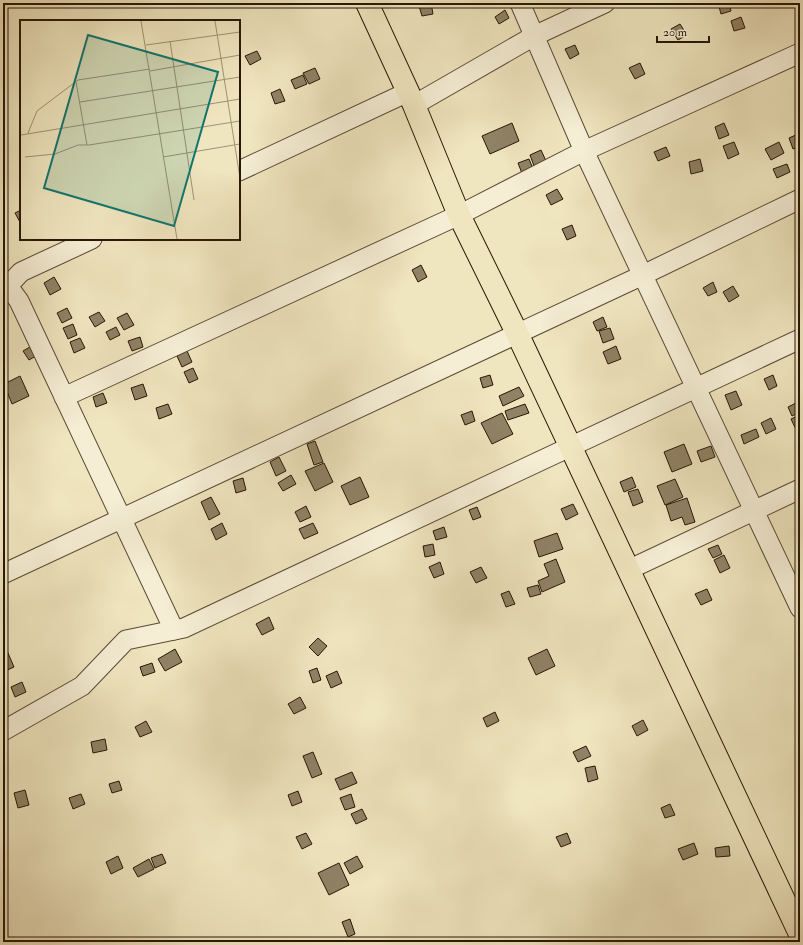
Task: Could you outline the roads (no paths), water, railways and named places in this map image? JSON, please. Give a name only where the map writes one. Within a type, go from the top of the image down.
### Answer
[{"type":"main road","points":[[367,3],[411,99],[459,215],[517,333],[800,934]]},
{"type":"street","points":[[520,3],[584,151],[800,608]]},
{"type":"street","points":[[240,171],[411,99],[534,36],[605,3]]},
{"type":"street","points":[[64,397],[459,215],[584,151],[800,53]]},
{"type":"street","points":[[3,574],[643,275],[800,200]]},
{"type":"street","points":[[90,240],[21,272],[6,288],[19,301],[174,630]]},
{"type":"street","points":[[3,730],[82,686],[126,640],[184,628],[800,339]]},
{"type":"street","points":[[628,570],[800,489]]}]
